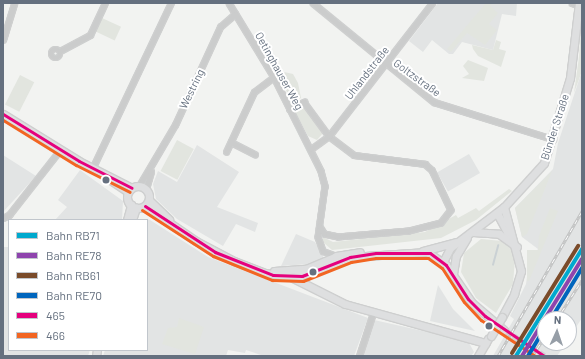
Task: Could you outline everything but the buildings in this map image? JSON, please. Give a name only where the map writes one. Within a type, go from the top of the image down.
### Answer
[{"type":"main road","name":"Bünder Straße","points":[[443,262],[447,250],[468,236],[504,207],[541,169],[552,139],[570,78],[576,4]]},
{"type":"main road","points":[[3,114],[60,150],[136,189],[147,203],[174,226],[215,252],[258,270],[289,274],[376,253]]},
{"type":"main road","points":[[132,219],[136,189]]},
{"type":"main road","points":[[127,219],[133,207],[147,203]]},
{"type":"main road","points":[[478,356],[502,317],[522,271],[517,247],[504,207]]},
{"type":"main road","points":[[497,213],[500,224],[517,247]]},
{"type":"main road","points":[[453,274],[458,252],[468,236],[499,234],[517,247]]},
{"type":"main road","name":"Bünder Straße","points":[[376,253],[423,251],[468,236]]},
{"type":"main road","points":[[423,251],[443,262],[478,310],[504,330]]},
{"type":"main road","points":[[289,274],[315,267],[336,256],[376,253]]},
{"type":"main road","points":[[289,274],[318,293],[373,313],[486,343]]},
{"type":"street","points":[[3,40],[14,3]]},
{"type":"street","points":[[60,51],[90,35],[105,3]]},
{"type":"street","points":[[93,167],[171,3]]},
{"type":"street","name":"Oetinghauser Weg","points":[[229,3],[274,77],[289,109],[311,149],[325,186],[319,226],[320,246],[328,255],[336,256]]},
{"type":"street","name":"Goltzstraße","points":[[313,3],[385,65],[434,102],[552,139]]},
{"type":"street","name":"Uhlandstraße","points":[[311,149],[329,136],[432,3]]},
{"type":"street","name":"Westring","points":[[136,189],[152,169],[220,27],[235,14]]},
{"type":"street","points":[[226,152],[254,92],[274,77]]},
{"type":"street","points":[[289,109],[304,102],[329,136],[354,155],[425,164],[432,170],[451,210],[447,218],[429,228],[338,237],[324,234],[319,226]]},
{"type":"street","points":[[231,142],[255,154]]},
{"type":"street","points":[[3,218],[9,215],[60,150]]},
{"type":"street","name":"Westring","points":[[136,189],[152,169]]},
{"type":"street","points":[[359,356],[373,313]]},
{"type":"shaded area","points":[[438,3],[517,3],[516,16],[502,14],[493,50],[462,42],[453,54],[449,54],[432,40],[423,52],[409,41]]},
{"type":"shaded area","points":[[486,3],[492,3],[490,6],[498,13],[489,24],[497,30],[485,45],[467,33],[451,52],[447,49]]},
{"type":"shaded area","points":[[582,15],[582,71],[574,93],[579,57]]},
{"type":"shaded area","points":[[102,18],[121,27],[115,40],[96,32]]},
{"type":"shaded area","points":[[496,40],[501,42],[499,49],[506,51],[501,67],[478,56],[472,45],[493,50]]},
{"type":"shaded area","points":[[468,60],[488,68],[484,81],[462,78],[469,74],[463,66]]},
{"type":"shaded area","points":[[582,71],[582,318],[577,326],[577,311],[537,311],[537,351],[560,351],[557,356],[493,356],[514,319],[510,316],[526,284],[529,262],[538,249],[522,237],[515,208],[553,169],[558,143]]},
{"type":"shaded area","points":[[284,72],[293,74],[298,83],[301,98],[292,102],[281,80]]},
{"type":"shaded area","points":[[20,75],[34,82],[19,112],[5,104]]},
{"type":"shaded area","points":[[303,105],[323,133],[317,140],[308,136],[294,110]]},
{"type":"shaded area","points":[[177,140],[194,149],[177,180],[161,171]]},
{"type":"shaded area","points":[[197,145],[239,172],[217,207],[258,223],[255,232],[236,224],[223,246],[177,219],[156,199],[153,184],[158,171],[177,182]]},
{"type":"shaded area","points":[[469,154],[480,173],[448,192],[437,172]]},
{"type":"shaded area","points":[[3,155],[36,176],[3,212]]},
{"type":"shaded area","points":[[80,170],[123,201],[122,219],[56,219],[67,207],[58,200]]},
{"type":"shaded area","points":[[552,171],[527,234],[522,237],[515,208]]},
{"type":"shaded area","points":[[509,189],[512,191],[476,220],[441,238],[332,250],[323,242],[323,237],[333,242],[425,232],[456,215],[458,218],[476,208],[479,211]]},
{"type":"shaded area","points":[[550,208],[558,211],[529,281],[527,281],[527,250],[538,250],[539,236]]},
{"type":"shaded area","points":[[148,220],[208,257],[368,318],[354,356],[264,356],[246,350],[245,353],[228,350],[226,356],[103,356],[105,351],[148,351]]},
{"type":"shaded area","points":[[296,234],[315,242],[324,258],[310,264],[281,266]]},
{"type":"shaded area","points":[[481,239],[502,241],[513,251],[515,259],[513,284],[496,313],[476,298],[461,272],[464,253]]},
{"type":"shaded area","points":[[3,247],[8,247],[8,351],[90,351],[88,356],[3,356]]},
{"type":"shaded area","points":[[438,285],[453,309],[475,331],[430,321]]},
{"type":"shaded area","points":[[179,318],[204,327],[195,354],[162,344],[168,328],[177,327]]},
{"type":"shaded area","points":[[374,320],[468,341],[474,352],[471,356],[363,356]]},
{"type":"waterway","points":[[493,265],[498,246]]},
{"type":"tunnel","points":[[504,330],[544,356]]},
{"type":"railway","points":[[498,356],[582,211]]},
{"type":"railway","points":[[562,311],[582,280]]},
{"type":"railway","points":[[532,356],[537,349]]},
{"type":"rail line","name":"RB61","points":[[512,353],[578,246]]},
{"type":"rail line","name":"RB71","points":[[516,356],[582,249]]},
{"type":"rail line","name":"RE78","points":[[522,356],[582,259]]},
{"type":"rail line","name":"RE70","points":[[556,311],[582,268]]},
{"type":"rail line","name":"RE70","points":[[528,356],[537,341]]},
{"type":"transit line","name":"465","points":[[3,114],[79,161],[132,188]]},
{"type":"transit line","name":"466","points":[[3,120],[76,165],[130,192]]},
{"type":"transit line","name":"465","points":[[145,206],[215,252],[273,275],[302,276],[350,257],[376,253],[430,253],[446,265],[468,299],[485,316],[544,356]]},
{"type":"transit line","name":"466","points":[[142,210],[213,256],[272,280],[303,281],[351,262],[376,258],[428,258],[442,268],[464,302],[481,320],[535,356]]}]
